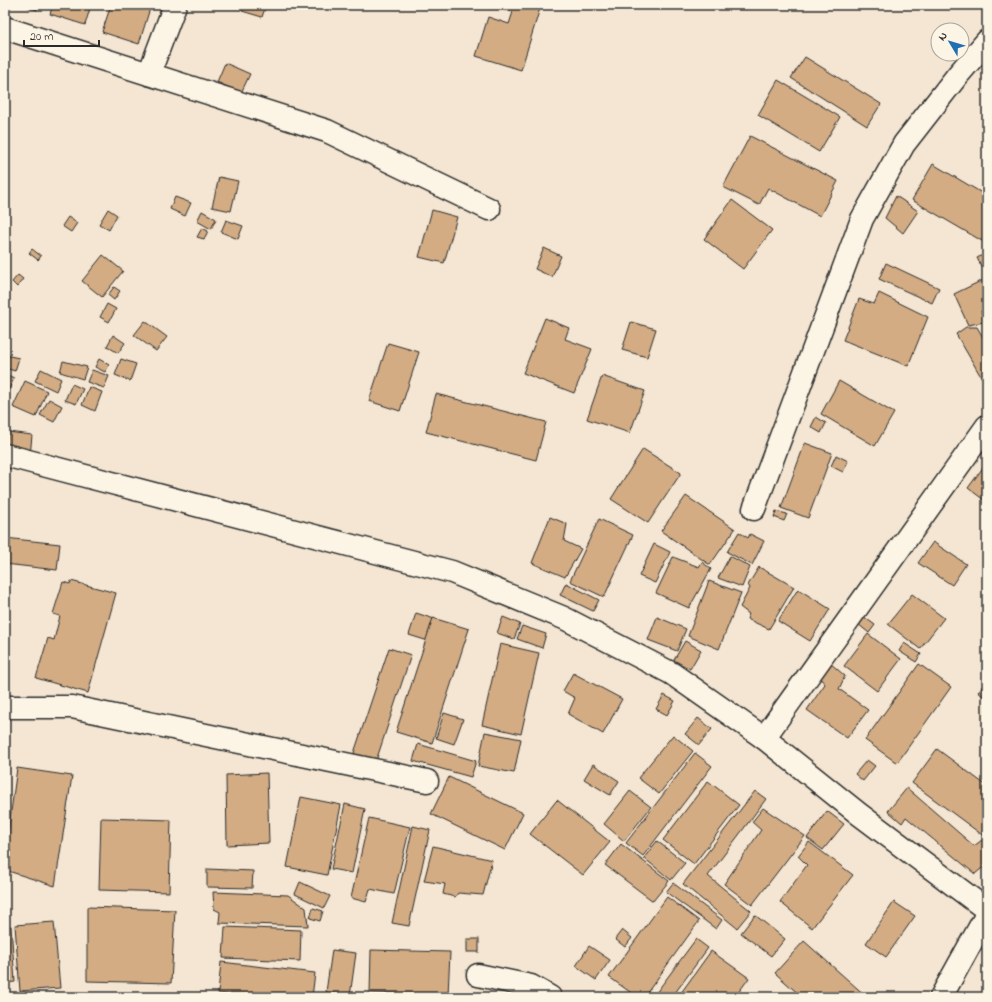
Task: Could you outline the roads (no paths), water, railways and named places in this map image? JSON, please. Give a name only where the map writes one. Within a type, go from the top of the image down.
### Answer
[{"type":"street","points":[[149,74],[175,5]]},
{"type":"street","points":[[5,28],[327,131],[489,209]]},
{"type":"street","points":[[754,509],[862,219],[904,144],[956,76],[987,42]]},
{"type":"street","points":[[764,738],[987,426]]},
{"type":"street","points":[[5,455],[452,572],[564,618],[671,673],[764,738],[859,814],[987,910]]},
{"type":"street","points":[[5,707],[72,707],[427,781]]},
{"type":"street","points":[[941,997],[987,914]]},
{"type":"street","points":[[478,975],[531,986],[550,997]]}]
